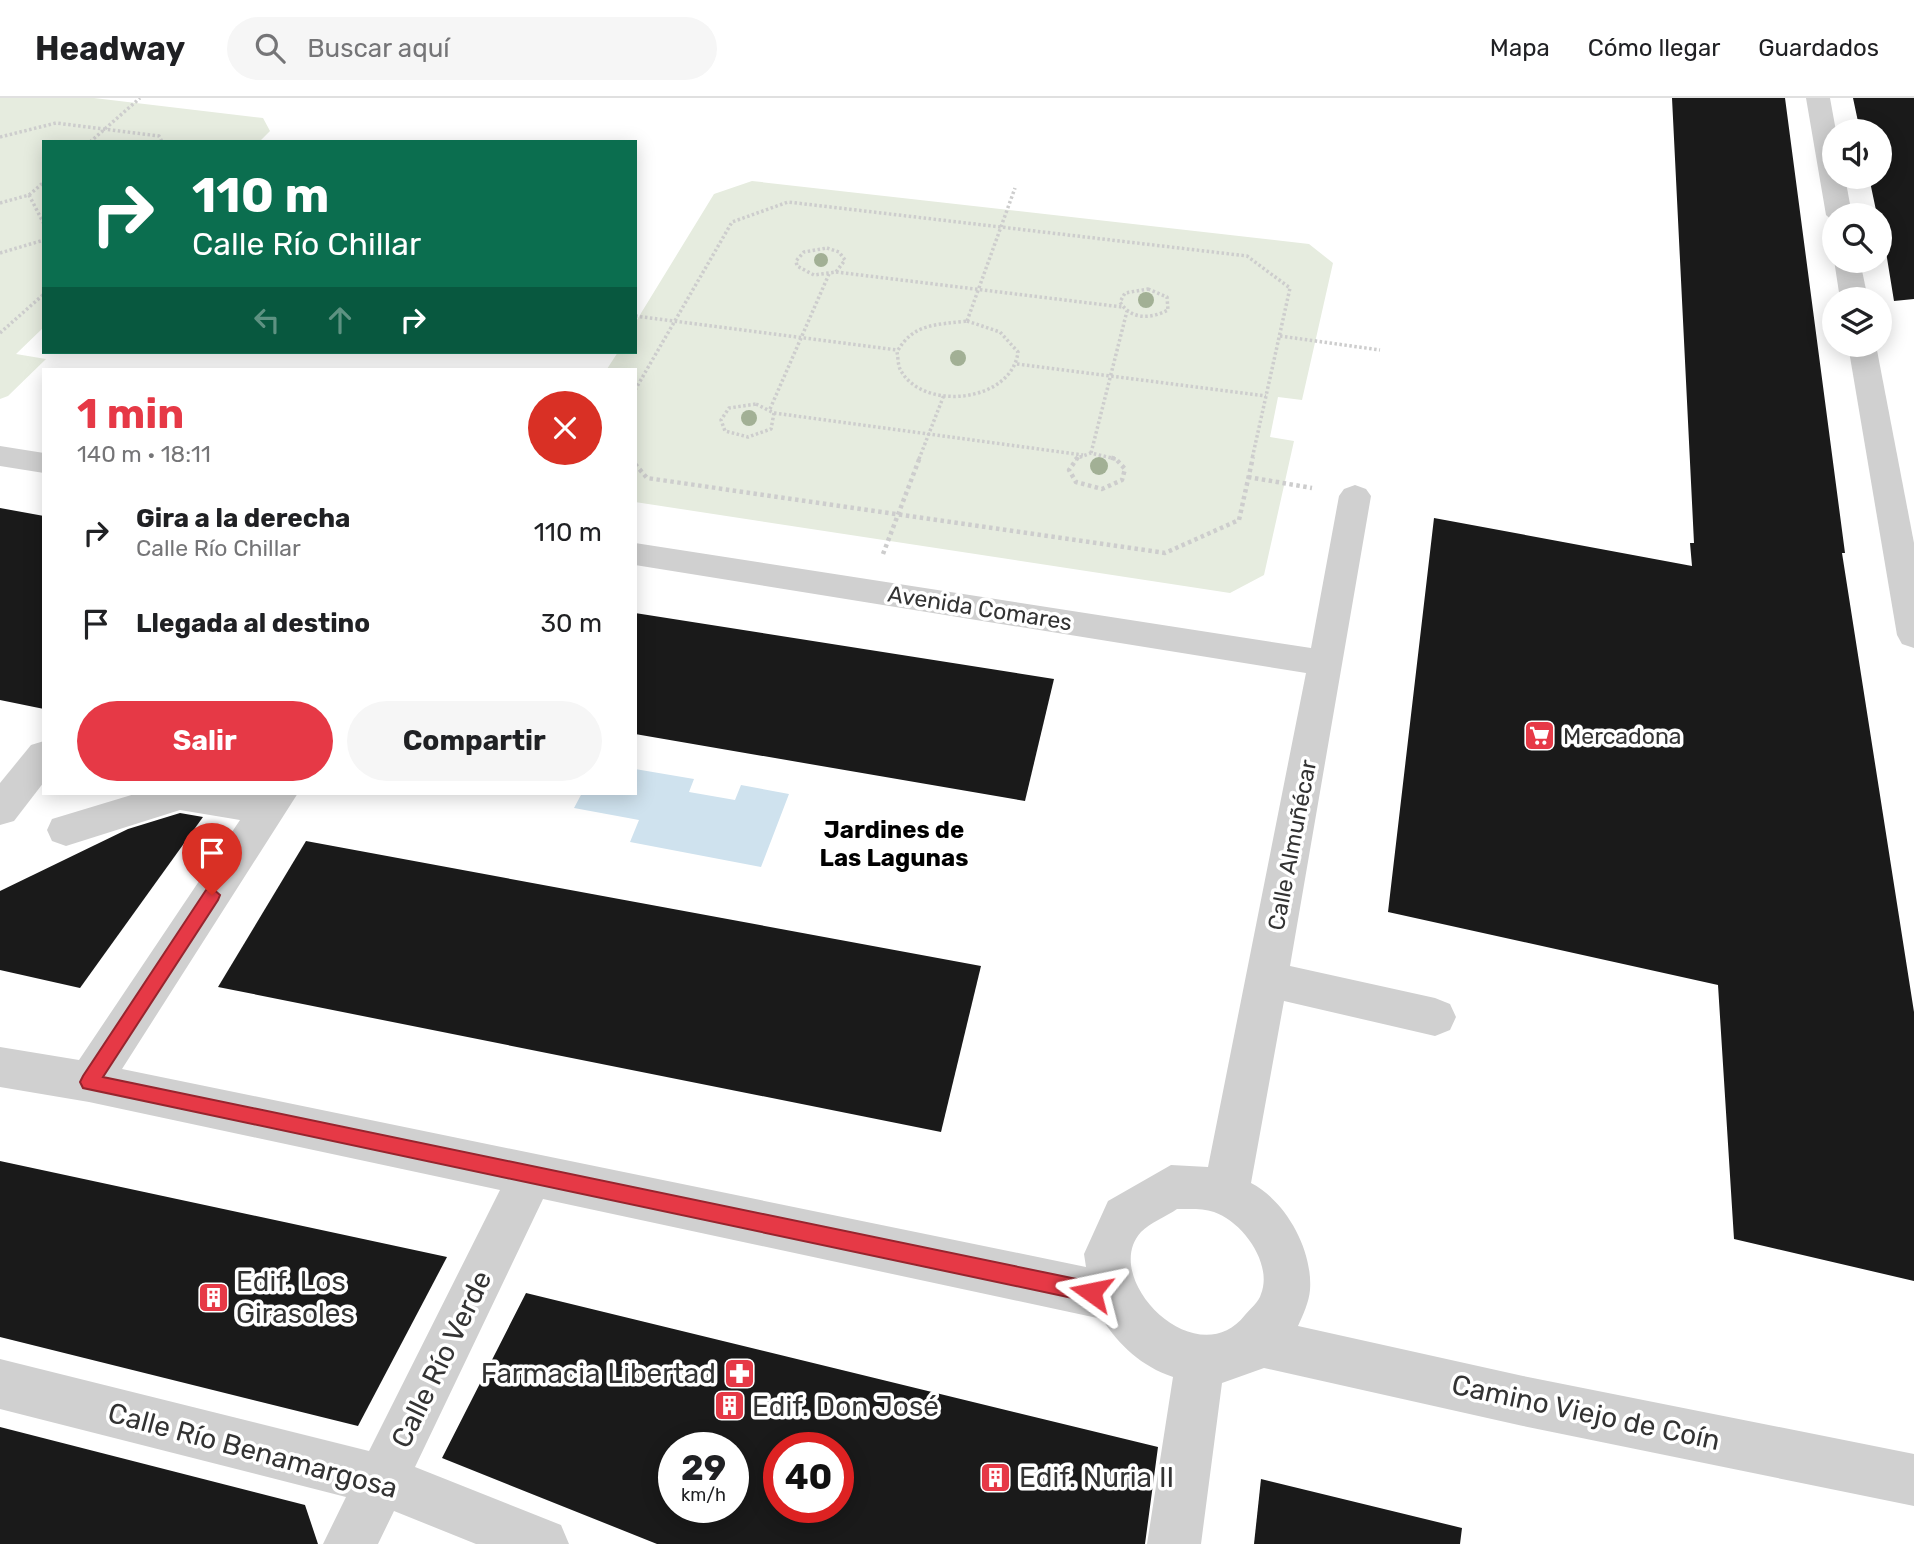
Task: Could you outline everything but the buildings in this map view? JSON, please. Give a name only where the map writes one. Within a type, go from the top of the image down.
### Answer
[{"type":"street","points":[[1818,98],[1837,203]]},
{"type":"street","points":[[1864,357],[1914,635]]},
{"type":"street","points":[[0,456],[42,463]]},
{"type":"street","name":"Calle Almuñécar","points":[[1226,1194],[1354,496]]},
{"type":"street","name":"Avenida Comares","points":[[637,554],[1325,663]]},
{"type":"street","points":[[0,810],[42,758]]},
{"type":"street","points":[[66,830],[180,795],[274,801],[89,1082]]},
{"type":"street","points":[[1267,979],[1435,1017]]},
{"type":"street","points":[[0,1068],[89,1082],[1114,1297]]},
{"type":"street","name":"Calle Río Verde","points":[[350,1544],[532,1174]]},
{"type":"street","points":[[1198,1186],[1226,1194],[1250,1208],[1267,1226],[1279,1247],[1285,1270],[1285,1300],[1273,1328],[1258,1342],[1232,1357],[1200,1360],[1164,1350],[1141,1335],[1123,1314],[1114,1297],[1109,1254],[1113,1235],[1127,1213],[1147,1196],[1171,1187],[1198,1186]]},
{"type":"street","name":"Camino Viejo de Coín","points":[[1258,1342],[1523,1401],[1914,1480]]},
{"type":"street","points":[[1174,1544],[1200,1360]]},
{"type":"street","name":"Calle Río Benamargosa","points":[[0,1384],[382,1480],[542,1544]]},
{"type":"path","points":[[92,140],[140,98]]},
{"type":"path","points":[[0,137],[57,123],[159,136],[161,140]]},
{"type":"path","points":[[0,204],[29,195],[42,185]]},
{"type":"path","points":[[967,321],[1015,187]]},
{"type":"path","points":[[29,195],[42,220]]},
{"type":"path","points":[[637,387],[732,222],[788,202],[1247,256],[1290,288],[1239,520],[1165,553],[647,478],[637,466]]},
{"type":"path","points":[[0,253],[42,241]]},
{"type":"path","points":[[836,272],[845,260],[834,250],[811,250],[796,261],[797,266],[806,273],[836,272],[1122,307],[1142,317],[1157,316],[1168,310],[1170,301],[1156,290],[1140,288],[1121,297],[1122,307]]},
{"type":"path","points":[[770,408],[829,274]]},
{"type":"path","points":[[0,333],[42,296]]},
{"type":"path","points":[[1091,453],[1127,311]]},
{"type":"path","points":[[637,316],[897,350]]},
{"type":"path","points":[[967,321],[985,325],[1006,337],[1018,352],[1017,364],[1011,376],[991,389],[964,395],[944,395],[923,390],[907,381],[897,370],[894,357],[910,334],[926,326],[967,321]]},
{"type":"path","points":[[1280,336],[1380,350]]},
{"type":"path","points":[[1017,364],[1267,396]]},
{"type":"path","points":[[870,590],[944,395]]},
{"type":"path","points":[[756,404],[770,408],[775,418],[771,429],[757,436],[740,437],[725,431],[721,425],[724,414],[737,405],[756,404]]},
{"type":"path","points":[[774,413],[1083,455]]},
{"type":"path","points":[[1091,453],[1116,459],[1125,469],[1122,480],[1102,489],[1076,482],[1069,470],[1075,459],[1083,455],[1091,453]]},
{"type":"path","points":[[1248,477],[1354,496]]},
{"type":"shaded area","points":[[0,98],[94,98],[263,118],[270,131],[261,140],[42,140],[42,329],[16,354],[46,359],[8,396],[0,399]]},
{"type":"shaded area","points":[[752,181],[1309,244],[1333,263],[1302,400],[1278,397],[1270,437],[1294,441],[1264,575],[1230,593],[637,502],[637,368],[608,368],[617,354],[637,354],[637,320],[714,194]]},
{"type":"water","points":[[637,769],[694,779],[689,792],[735,800],[741,785],[789,794],[761,867],[630,842],[639,820],[574,808],[581,795],[637,795]]},
{"type":"place","name":"Mercadona","points":[[1540,736]]},
{"type":"place","name":"Edif. Los Girasoles","points":[[213,1297]]},
{"type":"place","name":"Farmacia Libertad","points":[[739,1373]]},
{"type":"place","name":"Edif. Don José","points":[[729,1406]]},
{"type":"place","name":"Edif. Nuria II","points":[[996,1477]]},
{"type":"district","name":"Jardines de Las Lagunas","points":[[894,844]]},
{"type":"route","points":[[212,895],[89,1082],[1091,1292]]}]
